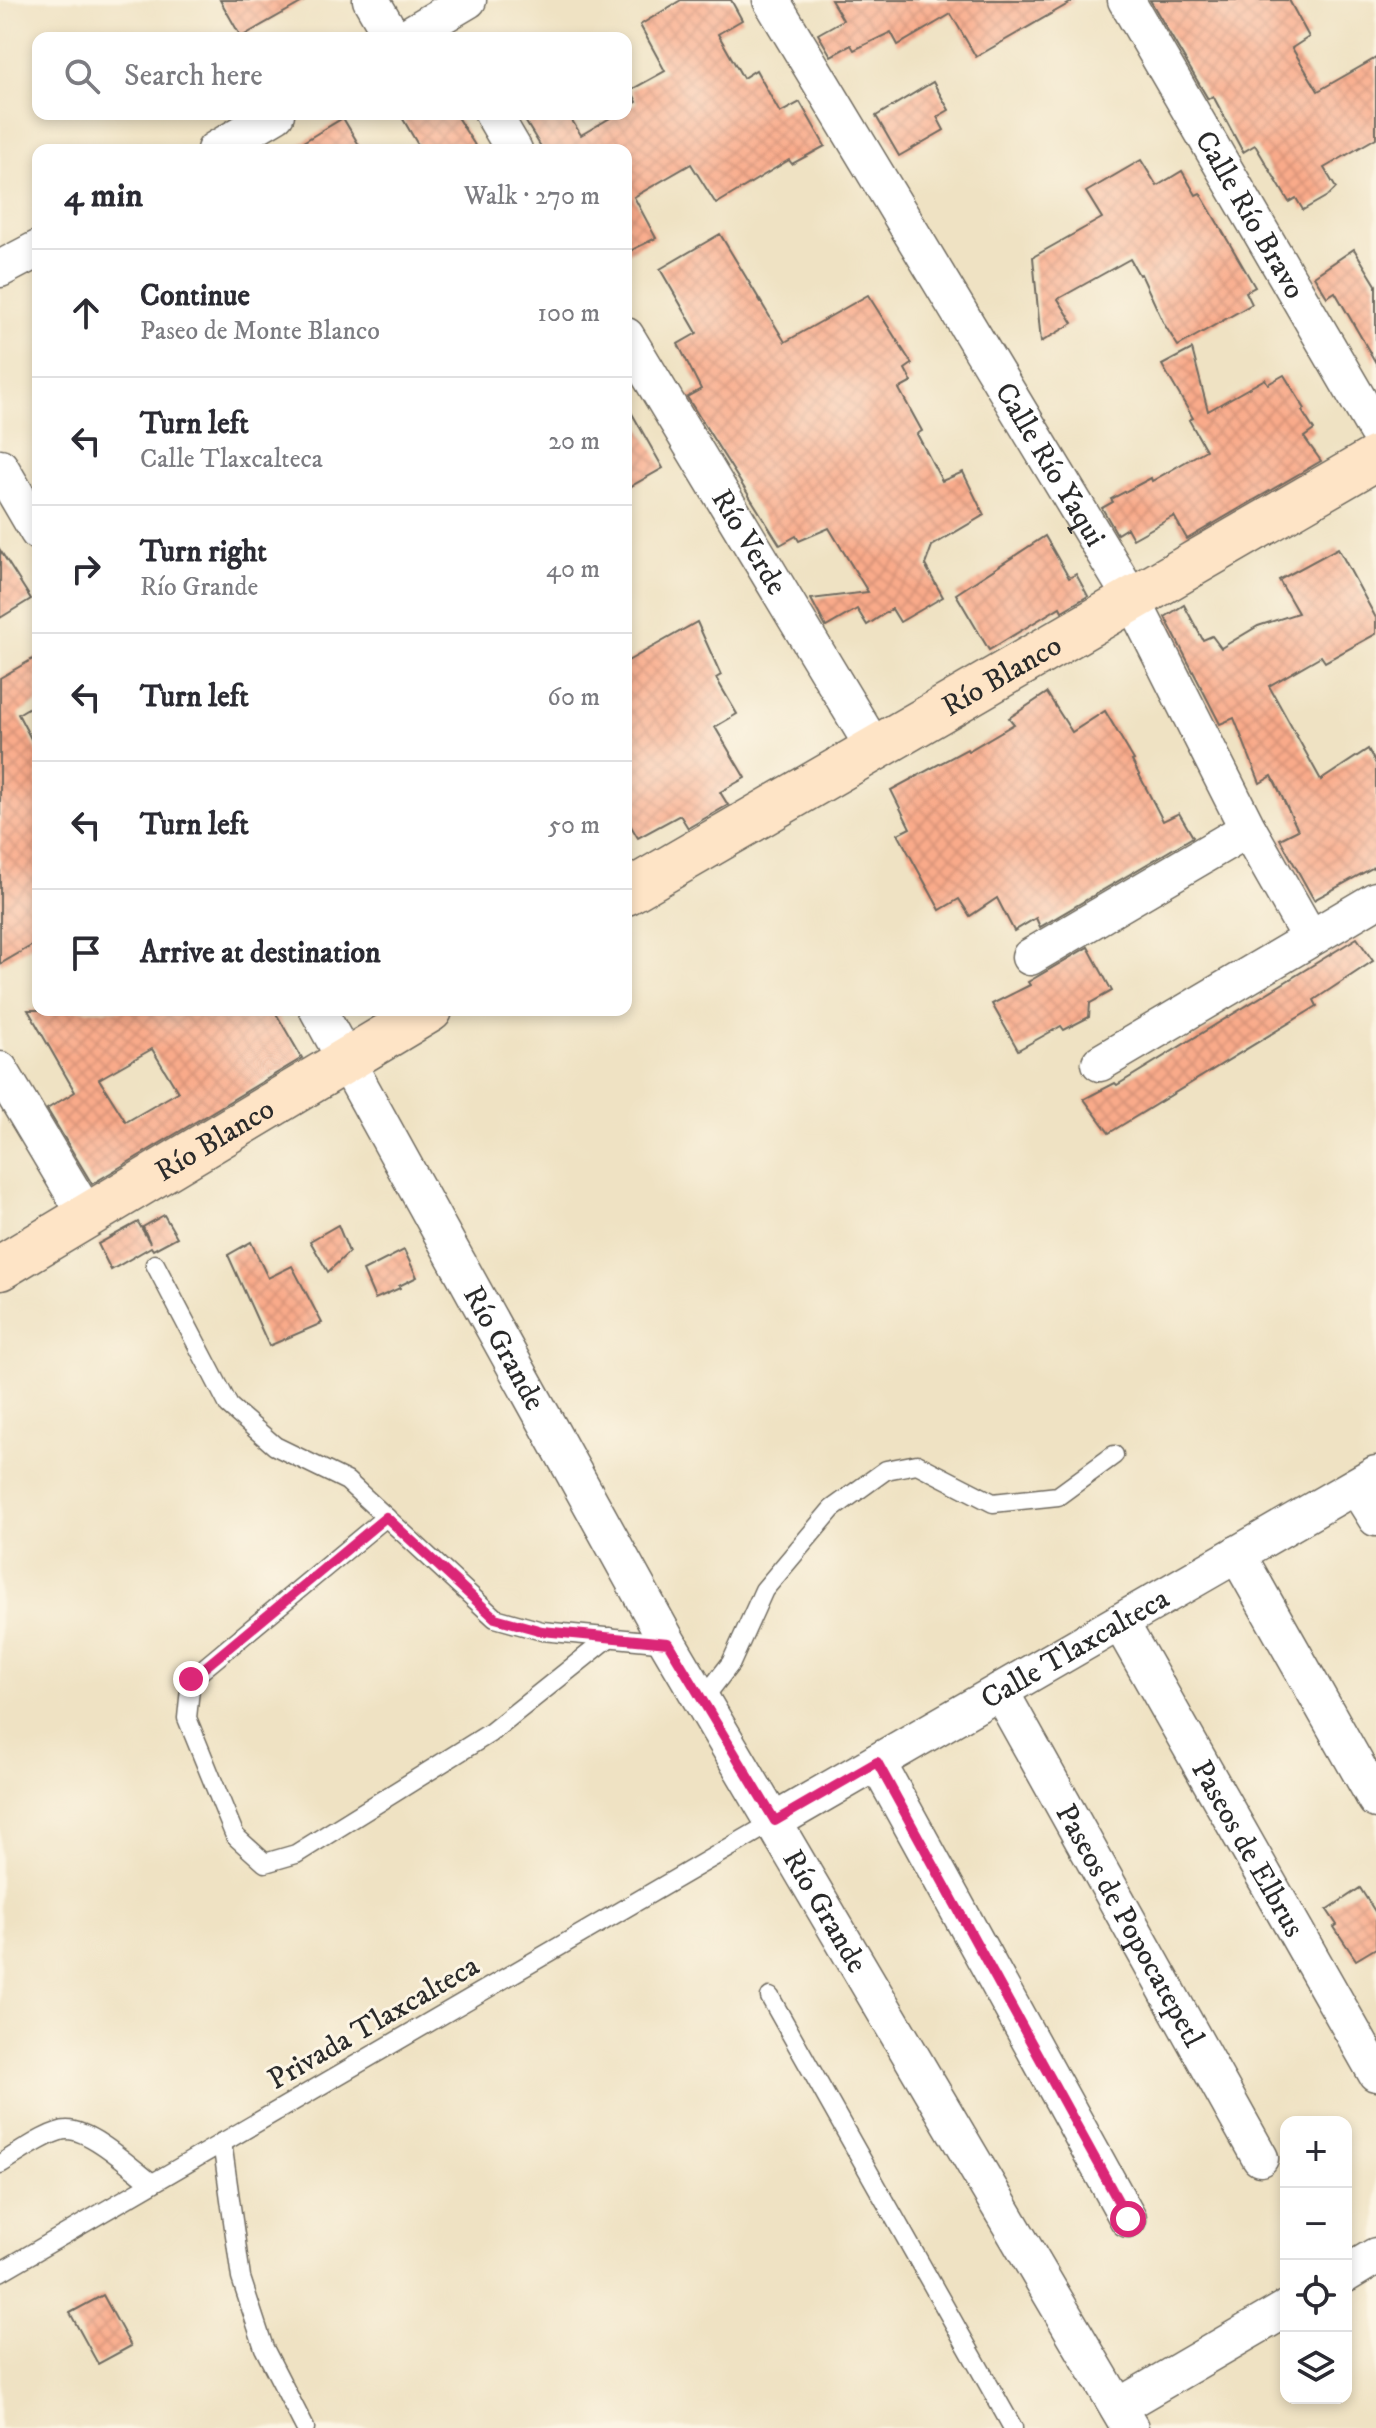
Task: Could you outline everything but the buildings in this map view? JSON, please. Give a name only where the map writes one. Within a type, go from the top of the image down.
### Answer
[{"type":"street","points":[[371,0],[390,32]]},
{"type":"street","points":[[442,29],[468,0]]},
{"type":"street","name":"Calle Río Yaqui","points":[[771,0],[1132,599],[1248,829],[1310,938]]},
{"type":"street","name":"Calle Río Bravo","points":[[1126,0],[1376,430]]},
{"type":"street","points":[[225,144],[266,120]]},
{"type":"street","points":[[496,120],[510,144]]},
{"type":"street","points":[[0,269],[32,252]]},
{"type":"street","name":"Río Verde","points":[[632,346],[874,748]]},
{"type":"street","name":"Río Blanco","points":[[632,889],[1376,458]]},
{"type":"street","points":[[0,467],[32,522]]},
{"type":"street","points":[[1030,957],[1248,829]]},
{"type":"street","points":[[1100,1063],[1376,900]]},
{"type":"street","name":"Río Grande","points":[[322,1016],[668,1643],[1124,2418]]},
{"type":"street","name":"Río Blanco","points":[[0,1268],[420,1016]]},
{"type":"street","points":[[0,1070],[87,1216]]},
{"type":"street","points":[[1366,1480],[1376,1518]]},
{"type":"street","name":"Calle Tlaxcalteca","points":[[775,1821],[1366,1480]]},
{"type":"street","points":[[1237,1554],[1376,1800]]},
{"type":"street","name":"Paseos de Elbrus","points":[[1120,1622],[1376,2073]]},
{"type":"street","name":"Paseos de Popocatepetl","points":[[1000,1691],[1260,2158]]},
{"type":"street","points":[[877,1762],[1128,2219]]},
{"type":"street","points":[[1352,2270],[1376,2256]]},
{"type":"street","points":[[1124,2418],[1280,2313]]},
{"type":"lane","points":[[155,1264],[229,1406],[275,1446],[347,1481],[495,1618],[542,1631],[668,1643]]},
{"type":"lane","points":[[703,1699],[731,1663],[764,1590],[832,1509],[886,1470],[917,1464],[993,1503],[1058,1496],[1114,1455]]},
{"type":"lane","points":[[386,1517],[191,1679],[187,1718],[235,1836],[265,1863],[296,1854],[490,1733],[610,1637]]},
{"type":"lane","name":"Privada Tlaxcalteca","points":[[0,2272],[775,1821]]},
{"type":"lane","points":[[770,1997],[1013,2428]]},
{"type":"lane","points":[[0,2164],[41,2140],[66,2130],[87,2135],[152,2183]]},
{"type":"lane","points":[[222,2142],[241,2278],[264,2348],[305,2428]]},
{"type":"route","points":[[191,1679],[386,1517],[495,1618],[542,1631],[668,1643],[775,1821],[877,1762],[1128,2219]]}]
